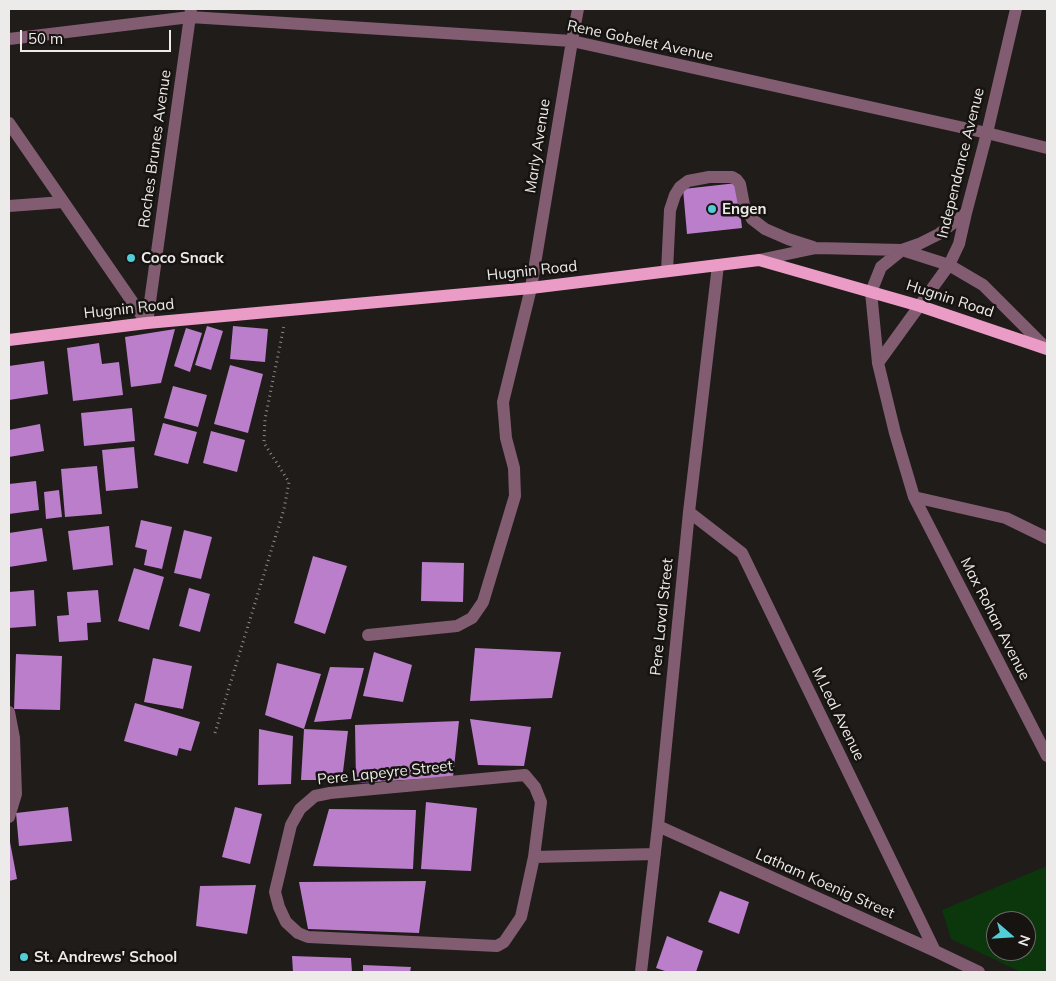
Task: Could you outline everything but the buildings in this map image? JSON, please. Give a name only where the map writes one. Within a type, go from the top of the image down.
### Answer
[{"type":"main road","name":"Hugnin Road","points":[[9,340],[147,323],[531,288],[759,260],[920,306],[1047,348]]},
{"type":"street","name":"Marly Avenue","points":[[368,635],[457,626],[472,618],[484,602],[515,496],[514,468],[506,438],[503,402],[531,288],[578,9]]},
{"type":"street","name":"Independance Avenue","points":[[878,363],[950,265],[960,244],[1016,9]]},
{"type":"street","name":"Rene Gobelet Avenue","points":[[9,39],[190,13],[572,41],[1047,148]]},
{"type":"street","name":"Roches Brunes Avenue","points":[[147,323],[190,13]]},
{"type":"street","points":[[9,123],[147,323]]},
{"type":"street","points":[[667,271],[670,210],[675,194],[688,181],[709,177],[732,177],[737,180],[740,184],[744,205],[752,219],[765,229],[788,240],[816,248]]},
{"type":"street","points":[[9,206],[63,202]]},
{"type":"street","points":[[871,292],[881,267],[902,250],[940,234],[966,213]]},
{"type":"street","points":[[759,260],[816,248],[902,250],[950,265],[983,285],[1047,348]]},
{"type":"street","name":"Pere Laval Street","points":[[641,972],[658,826],[688,512],[718,265]]},
{"type":"street","name":"Max Rohan Avenue","points":[[871,292],[878,363],[895,433],[914,496],[1047,756]]},
{"type":"street","points":[[914,496],[1006,518],[1047,538]]},
{"type":"street","name":"M.Leal Avenue","points":[[688,512],[742,553],[935,951]]},
{"type":"street","points":[[9,712],[14,738],[16,794],[9,817]]},
{"type":"street","name":"Pere Lapeyre Street","points":[[525,775],[535,787],[541,802],[534,857],[521,917],[504,942],[497,946],[308,937],[298,933],[286,922],[275,892],[290,825],[306,802],[315,796],[330,793],[525,775]]},
{"type":"street","name":"Latham Koenig Street","points":[[658,826],[979,972]]},
{"type":"street","points":[[534,857],[655,854]]},
{"type":"path","points":[[215,733],[284,509],[289,482],[264,443],[266,420],[288,310]]},
{"type":"green space","points":[[1047,866],[1047,972],[1021,972],[998,961],[1036,961],[1036,911],[986,911],[986,956],[951,939],[942,910]]},
{"type":"place","name":"Engen","points":[[712,209]]},
{"type":"place","name":"Coco Snack","points":[[131,258]]},
{"type":"place","name":"St. Andrews' School","points":[[24,957]]}]
